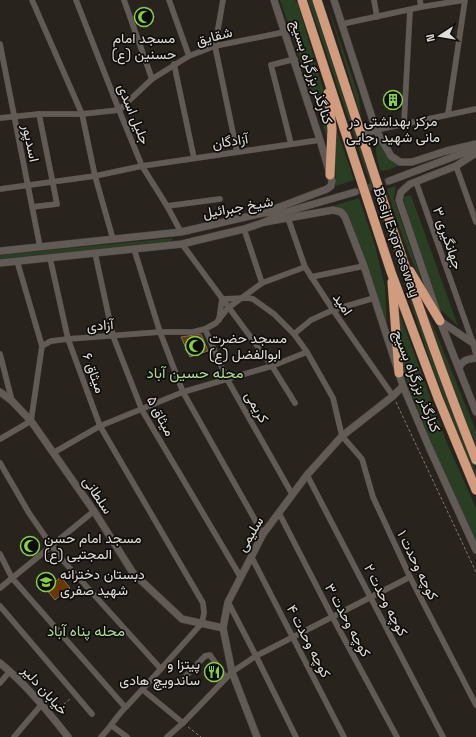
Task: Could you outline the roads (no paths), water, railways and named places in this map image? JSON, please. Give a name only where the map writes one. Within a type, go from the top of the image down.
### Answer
[{"type":"highway","name":"Basij Expressway","points":[[317,0],[400,253],[450,394],[476,460]]},
{"type":"highway","name":"Basij Expressway","points":[[302,1],[391,272],[438,398],[476,490]]},
{"type":"highway","points":[[327,76],[332,129],[330,175]]},
{"type":"highway","points":[[400,253],[440,321]]},
{"type":"highway","points":[[391,272],[398,374]]},
{"type":"street","points":[[32,0],[82,114],[95,176],[113,238]]},
{"type":"street","name":"جلیل اسدی","points":[[76,0],[142,166],[181,232]]},
{"type":"street","points":[[124,0],[152,79]]},
{"type":"street","points":[[169,0],[189,56]]},
{"type":"street","points":[[223,0],[215,46],[237,152]]},
{"type":"street","name":"کنارگذر بزرگراه بسیج","points":[[274,0],[295,59],[330,175]]},
{"type":"street","points":[[334,0],[376,130],[391,156],[404,163],[412,162],[446,151],[476,144]]},
{"type":"street","points":[[374,0],[377,16]]},
{"type":"street","points":[[420,0],[422,7]]},
{"type":"street","points":[[342,24],[422,7],[465,0],[448,114]]},
{"type":"street","points":[[404,123],[410,10]]},
{"type":"street","name":"شقایق","points":[[119,110],[152,79],[189,56],[215,46],[285,32]]},
{"type":"street","name":"اسدپور","points":[[0,44],[40,247]]},
{"type":"street","points":[[291,144],[271,65],[295,59]]},
{"type":"street","points":[[174,64],[194,158]]},
{"type":"street","points":[[362,134],[404,123],[476,109]]},
{"type":"street","points":[[0,118],[39,114],[82,114],[119,110]]},
{"type":"street","points":[[32,207],[57,204],[39,114]]},
{"type":"street","name":"آزادگان","points":[[0,189],[95,176],[142,166],[320,140]]},
{"type":"street","points":[[389,181],[476,148]]},
{"type":"street","points":[[476,153],[456,166],[410,184],[401,192],[399,200],[440,321],[474,400],[476,412]]},
{"type":"street","points":[[456,166],[476,222]]},
{"type":"street","points":[[263,213],[327,189],[331,186],[332,181],[330,175]]},
{"type":"street","name":"جهانگیری ۳","points":[[416,182],[474,344],[476,356]]},
{"type":"street","points":[[287,215],[355,192]]},
{"type":"street","points":[[167,206],[220,199]]},
{"type":"street","name":"کنارگذر بزرگراه بسیج","points":[[287,215],[333,210],[341,212],[345,217],[364,266],[398,374],[429,447],[476,550]]},
{"type":"street","name":"شیخ جبرائیل","points":[[0,251],[181,232],[263,213],[287,215]]},
{"type":"street","name":"شیخ جبرائیل","points":[[0,263],[182,244],[244,229],[287,215]]},
{"type":"street","name":"امید","points":[[287,215],[305,267],[393,396]]},
{"type":"street","points":[[244,229],[262,283]]},
{"type":"street","points":[[182,244],[272,366],[295,403]]},
{"type":"street","points":[[134,249],[160,332],[183,392],[263,534]]},
{"type":"street","name":"میثاق ۵","points":[[95,253],[112,336],[142,410],[240,576]]},
{"type":"street","name":"میثاق ۶","points":[[50,258],[68,339],[100,426],[203,603],[204,613],[202,623]]},
{"type":"street","points":[[0,439],[31,421],[42,346],[17,262]]},
{"type":"street","points":[[311,277],[364,266]]},
{"type":"street","name":"آزادی","points":[[42,346],[51,341],[68,339],[160,332],[192,332],[205,329],[219,320],[228,308],[262,283],[305,267]]},
{"type":"street","points":[[222,298],[253,300],[274,314],[294,334],[307,352],[333,398],[342,436]]},
{"type":"street","points":[[219,320],[222,298]]},
{"type":"street","points":[[294,334],[311,320],[333,310],[374,298]]},
{"type":"street","points":[[440,321],[474,344]]},
{"type":"street","name":"کریمی","points":[[205,329],[227,379],[292,494]]},
{"type":"street","points":[[53,453],[100,426],[183,392],[272,366],[307,352]]},
{"type":"street","points":[[0,354],[12,401]]},
{"type":"street","points":[[459,368],[464,360],[476,356]]},
{"type":"street","name":"سلیمی","points":[[257,737],[232,672],[223,628],[228,602],[240,576],[263,534],[307,475],[342,436],[393,396],[403,386]]},
{"type":"street","name":"سلطانی","points":[[0,392],[12,401],[31,421],[94,511],[133,573],[182,619],[223,628]]},
{"type":"street","name":"کوچه وحدت ۱","points":[[342,436],[362,459],[373,497],[410,577],[476,705]]},
{"type":"street","points":[[0,464],[29,514],[50,546],[161,669]]},
{"type":"street","name":"کوچه وحدت ۲","points":[[307,475],[372,597],[443,737]]},
{"type":"street","points":[[0,588],[94,511]]},
{"type":"street","name":"کوچه وحدت ۳","points":[[279,513],[397,737]]},
{"type":"street","points":[[0,554],[12,578],[125,707]]},
{"type":"street","name":"کوچه وحدت ۴","points":[[251,556],[344,737]]},
{"type":"street","points":[[167,737],[183,723],[232,672],[256,656],[333,618],[410,577]]},
{"type":"street","points":[[228,602],[296,737]]},
{"type":"street","points":[[0,606],[92,714]]},
{"type":"street","points":[[101,737],[112,726],[125,707],[143,690],[202,623]]},
{"type":"street","points":[[181,681],[205,656],[210,655],[226,678]]},
{"type":"street","name":"خیابان دلیر","points":[[0,663],[10,671],[42,704],[68,737]]},
{"type":"street","points":[[0,683],[10,671]]},
{"type":"street","points":[[143,690],[183,723]]},
{"type":"street","points":[[14,737],[42,704]]},
{"type":"street","points":[[112,726],[127,737]]},
{"type":"tunnel","points":[[355,192],[389,181]]},
{"type":"place","name":"مسجد امام حسنین (ع)","points":[[144,17]]},
{"type":"place","name":"مرکز بهداشتی در مانی شهید رجایی","points":[[393,100]]},
{"type":"place","name":"مسجد حضرت ابوالفضل (ع)","points":[[195,346]]},
{"type":"place","name":"مسجد امام حسن المجتبی (ع)","points":[[30,546]]},
{"type":"place","name":"دبستان دخترانه شهید صفری","points":[[46,582]]},
{"type":"place","name":"پیتزا و ساندویچ هادی","points":[[214,672]]},
{"type":"district","name":"محله حسین آباد","points":[[195,373]]},
{"type":"district","name":"محله پناه آباد","points":[[86,631]]}]
